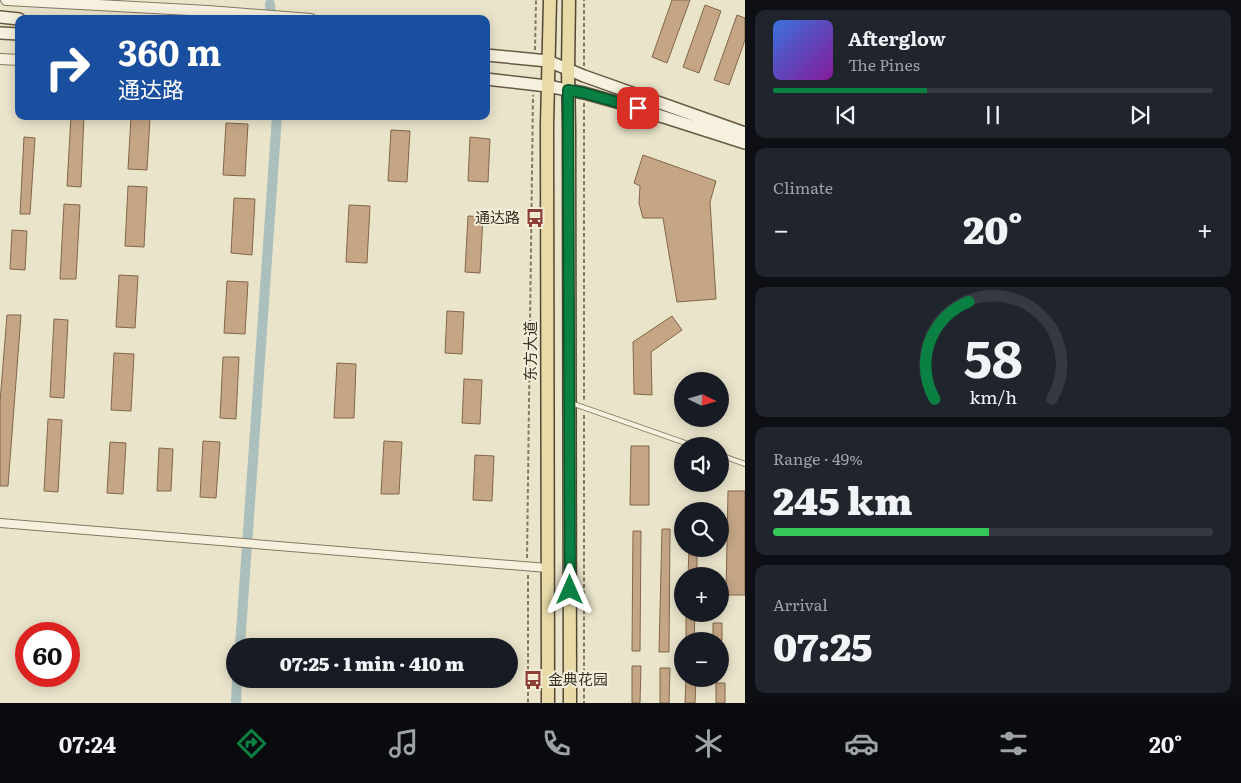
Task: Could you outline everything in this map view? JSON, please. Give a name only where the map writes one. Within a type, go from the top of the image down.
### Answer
[{"type":"main road","name":"东方大道","points":[[548,703],[547,86],[550,0]]},
{"type":"main road","points":[[570,0],[568,70],[570,703]]},
{"type":"main road","points":[[0,17],[15,19]]},
{"type":"main road","points":[[0,33],[15,34]]},
{"type":"main road","points":[[490,55],[548,62],[745,133]]},
{"type":"main road","points":[[490,79],[547,86],[584,93],[745,143]]},
{"type":"street","points":[[6,0],[257,15]]},
{"type":"street","points":[[0,59],[15,60]]},
{"type":"street","points":[[0,523],[547,568]]},
{"type":"lane","points":[[569,402],[674,439]]},
{"type":"lane","points":[[729,459],[745,464]]},
{"type":"path","points":[[535,56],[536,0]]},
{"type":"path","points":[[584,0],[584,76]]},
{"type":"path","points":[[528,565],[533,93]]},
{"type":"path","points":[[584,93],[584,703]]},
{"type":"path","points":[[528,575],[528,703]]},
{"type":"building","points":[[672,0],[690,0],[667,63],[652,57]]},
{"type":"building","points":[[705,5],[721,11],[699,73],[683,67]]},
{"type":"building","points":[[737,15],[745,18],[745,40],[729,85],[714,80]]},
{"type":"building","points":[[71,120],[84,120],[81,187],[67,186]]},
{"type":"building","points":[[131,120],[150,120],[147,170],[128,169]]},
{"type":"building","points":[[226,123],[248,124],[245,176],[223,175]]},
{"type":"building","points":[[391,130],[410,131],[407,182],[388,181]]},
{"type":"building","points":[[24,137],[35,138],[30,214],[20,214]]},
{"type":"building","points":[[470,137],[490,139],[488,182],[468,181]]},
{"type":"building","points":[[643,155],[716,181],[710,202],[716,299],[677,302],[663,218],[643,218],[639,203],[640,186],[634,183]]},
{"type":"building","points":[[128,186],[147,187],[144,247],[125,246]]},
{"type":"building","points":[[234,198],[255,199],[252,255],[231,253]]},
{"type":"building","points":[[64,204],[80,205],[76,279],[60,279]]},
{"type":"building","points":[[349,205],[370,206],[367,263],[346,262]]},
{"type":"building","points":[[468,216],[483,217],[480,273],[465,272]]},
{"type":"building","points":[[12,230],[27,231],[25,270],[10,269]]},
{"type":"building","points":[[119,275],[138,276],[135,328],[116,327]]},
{"type":"building","points":[[227,281],[248,282],[245,334],[224,333]]},
{"type":"building","points":[[447,311],[464,312],[462,354],[445,353]]},
{"type":"building","points":[[7,315],[21,315],[8,486],[0,486],[0,402]]},
{"type":"building","points":[[672,316],[682,330],[651,352],[652,395],[634,394],[633,342]]},
{"type":"building","points":[[54,319],[68,320],[64,398],[50,397]]},
{"type":"building","points":[[114,353],[134,354],[131,411],[111,410]]},
{"type":"building","points":[[223,357],[239,357],[236,419],[220,418]]},
{"type":"building","points":[[337,363],[356,364],[354,418],[334,418]]},
{"type":"building","points":[[464,379],[482,380],[480,424],[462,423]]},
{"type":"building","points":[[48,419],[62,420],[58,492],[44,491]]},
{"type":"building","points":[[203,441],[220,442],[216,498],[200,497]]},
{"type":"building","points":[[384,441],[402,442],[399,494],[381,494]]},
{"type":"building","points":[[110,442],[126,443],[123,494],[107,493]]},
{"type":"building","points":[[631,446],[649,446],[649,505],[630,505]]},
{"type":"building","points":[[159,448],[173,449],[171,491],[157,491]]},
{"type":"building","points":[[475,455],[494,456],[492,501],[473,500]]},
{"type":"building","points":[[729,491],[745,491],[745,595],[729,595],[729,567],[727,567],[727,557],[729,557]]},
{"type":"building","points":[[662,529],[670,529],[669,652],[659,652]]},
{"type":"building","points":[[633,531],[641,531],[640,651],[632,651]]},
{"type":"building","points":[[689,557],[697,557],[697,567],[688,567]]},
{"type":"building","points":[[686,622],[695,622],[694,632],[686,632]]},
{"type":"building","points":[[713,623],[722,623],[722,632],[713,632]]},
{"type":"building","points":[[632,666],[641,666],[640,703],[632,703]]},
{"type":"building","points":[[660,668],[670,668],[669,703],[660,703]]},
{"type":"building","points":[[686,687],[696,687],[695,703],[685,703]]},
{"type":"building","points":[[716,687],[725,687],[725,703],[716,703]]},
{"type":"waterway","points":[[270,4],[271,15]]},
{"type":"waterway","points":[[241,638],[277,120]]},
{"type":"waterway","points":[[236,703],[237,688]]},
{"type":"place","name":"通达路","points":[[535,218]]},
{"type":"place","name":"金典花园","points":[[533,680]]},
{"type":"route","points":[[570,590],[568,90],[638,108]]}]
